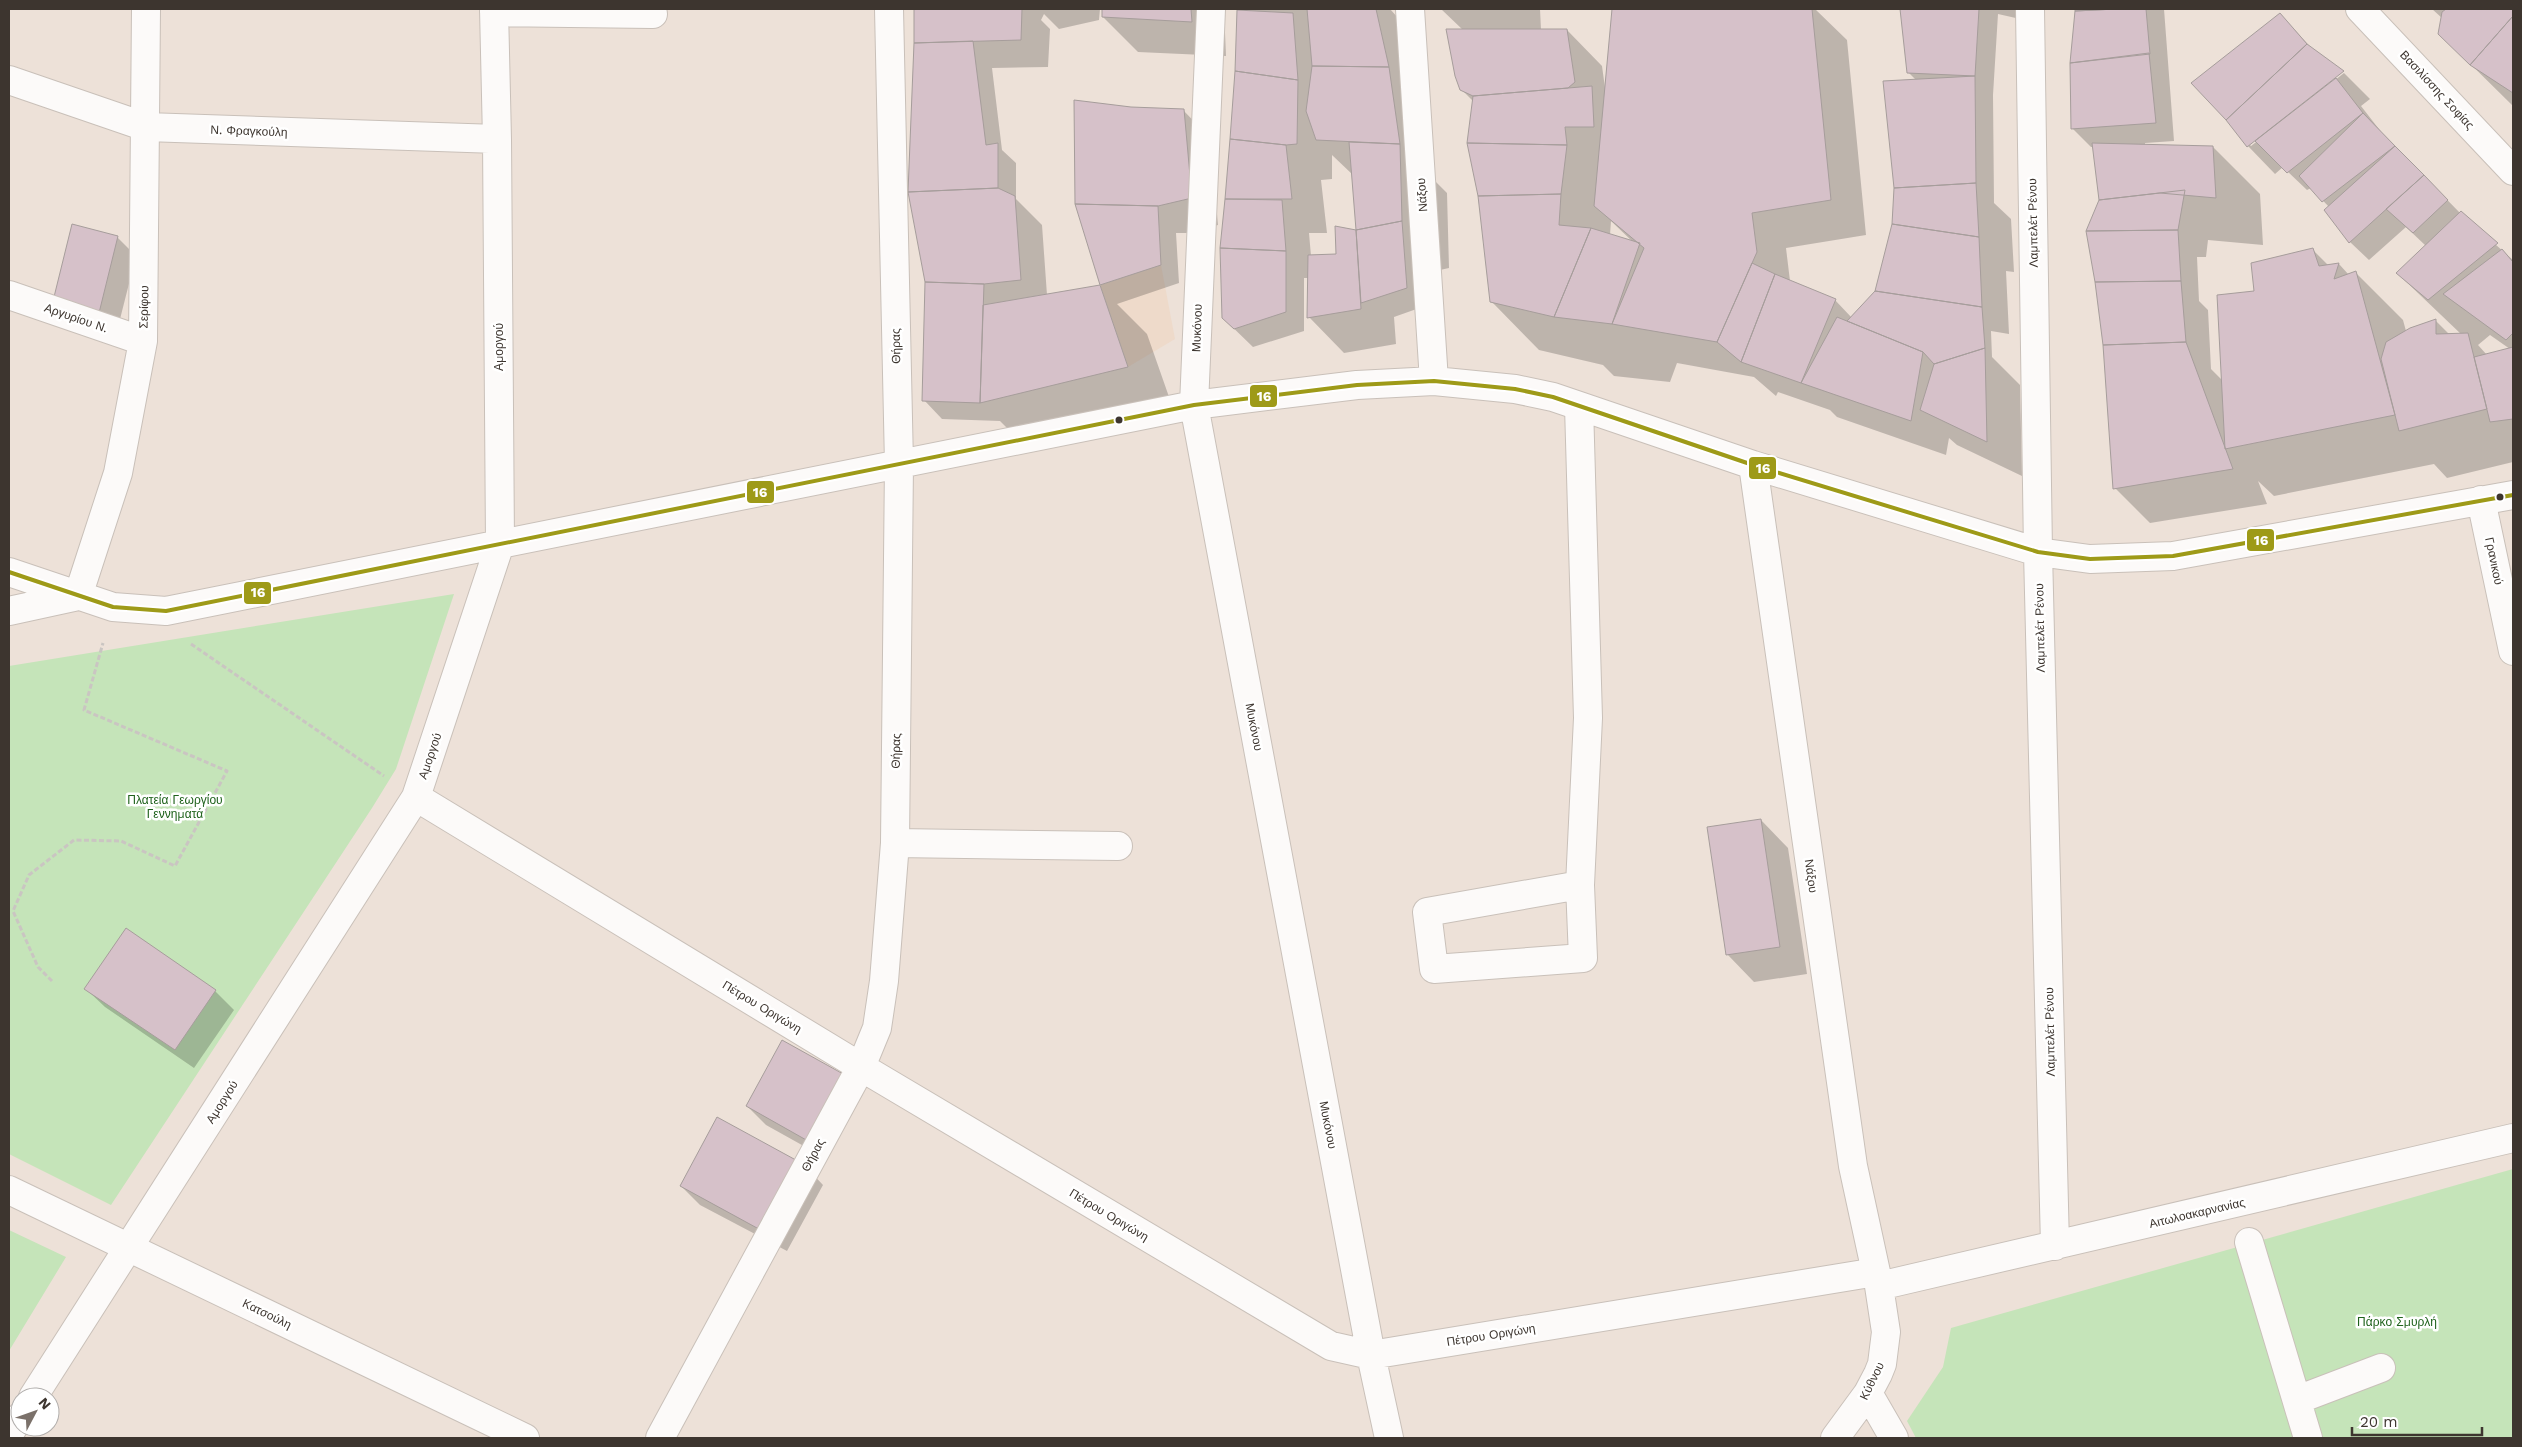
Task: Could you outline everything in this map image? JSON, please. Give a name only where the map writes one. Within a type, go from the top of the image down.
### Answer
[{"type":"street","name":"Σερίφου","points":[[78,596],[118,473],[144,341],[146,9]]},
{"type":"street","name":"Θήρας","points":[[660,1438],[861,1067],[877,1028],[883,990],[894,843],[898,464],[889,9]]},
{"type":"street","name":"Μυκόνου","points":[[1211,9],[1194,404],[1371,1355],[1389,1438]]},
{"type":"street","name":"Νάξου","points":[[1410,9],[1434,381]]},
{"type":"street","name":"Λαμπελέτ Ρένου","points":[[2030,9],[2038,552],[2055,1246]]},
{"type":"street","name":"Βασιλίσσης Σοφίας","points":[[2360,9],[2513,171]]},
{"type":"street","name":"Αμοργού","points":[[39,1387],[416,797],[484,597],[500,544],[498,139],[494,10],[653,14]]},
{"type":"street","name":"Ν. Φραγκούλη","points":[[9,80],[146,127],[498,139]]},
{"type":"street","name":"Αργυρίου Ν.","points":[[9,295],[144,341]]},
{"type":"street","points":[[9,572],[113,607],[166,611],[1194,404],[1357,385],[1434,381],[1515,389],[1579,406],[1753,465],[2038,552],[2090,559],[2173,556],[2513,495]]},
{"type":"street","points":[[1579,406],[1588,718],[1580,884],[1583,958],[1434,970],[1427,912],[1580,884]]},
{"type":"street","name":"Νάξου","points":[[1753,465],[1853,1166],[1878,1279]]},
{"type":"street","name":"Γρανικού","points":[[2481,500],[2513,651]]},
{"type":"street","points":[[9,612],[78,596]]},
{"type":"street","name":"Πέτρου Οριγώνη","points":[[416,797],[861,1067],[1296,1327],[1331,1346],[1371,1355],[1878,1279]]},
{"type":"street","points":[[894,843],[1118,846]]},
{"type":"street","name":"Αιτωλοακαρνανίας","points":[[1878,1279],[2055,1246],[2513,1138]]},
{"type":"street","name":"Κατσούλη","points":[[9,1190],[525,1438]]},
{"type":"street","points":[[2249,1242],[2308,1438]]},
{"type":"street","name":"Κύθνου","points":[[1834,1438],[1868,1393],[1882,1364],[1886,1342],[1878,1279]]},
{"type":"street","points":[[2297,1400],[2381,1368]]},
{"type":"street","points":[[1868,1393],[1894,1438]]},
{"type":"path","points":[[52,981],[38,967],[13,912],[29,875],[74,840],[121,841],[175,866],[227,771],[84,710],[113,607]]},
{"type":"path","points":[[166,611],[185,640],[416,797]]},
{"type":"shaded area","points":[[1161,265],[1175,339],[1128,367],[1100,285]]},
{"type":"green space","name":"Πλατεία Γεωργίου Γεννηματά","points":[[454,594],[396,769],[111,1205],[9,1154],[9,666]]},
{"type":"green space","name":"Πάρκο Σµυρλή","points":[[2513,1169],[2513,1438],[1916,1438],[1907,1421],[1943,1367],[1951,1328]]},
{"type":"green space","points":[[9,1230],[66,1257],[9,1351]]},
{"type":"building","points":[[914,9],[1022,9],[1021,40],[914,43]]},
{"type":"building","points":[[1102,9],[1191,9],[1192,22],[1102,17]]},
{"type":"building","points":[[1307,9],[1376,9],[1389,67],[1312,66]]},
{"type":"building","points":[[1612,9],[1812,9],[1831,200],[1752,213],[1757,252],[1717,342],[1612,324],[1644,248],[1594,206]]},
{"type":"building","points":[[1900,9],[1979,9],[1975,76],[1907,73]]},
{"type":"building","points":[[2075,9],[2116,9],[2075,11]]},
{"type":"building","points":[[2146,9],[2150,54],[2070,63],[2075,11]]},
{"type":"building","points":[[2446,9],[2513,9],[2513,16],[2470,65],[2438,34],[2442,12]]},
{"type":"building","points":[[1237,10],[1293,13],[1298,80],[1235,71]]},
{"type":"building","points":[[2280,13],[2307,44],[2226,120],[2191,83]]},
{"type":"building","points":[[2513,16],[2513,93],[2470,65]]},
{"type":"building","points":[[1446,29],[1567,29],[1575,82],[1568,88],[1473,96],[1460,90],[1455,76]]},
{"type":"building","points":[[973,41],[986,145],[998,143],[998,188],[908,192],[914,43]]},
{"type":"building","points":[[2307,44],[2344,71],[2247,147],[2226,120]]},
{"type":"building","points":[[2149,53],[2156,123],[2071,129],[2070,63]]},
{"type":"building","points":[[1312,66],[1389,67],[1400,144],[1316,140],[1306,111]]},
{"type":"building","points":[[1235,71],[1298,80],[1297,144],[1286,145],[1230,139]]},
{"type":"building","points":[[1975,76],[1976,183],[1894,188],[1883,81]]},
{"type":"building","points":[[2336,78],[2363,113],[2287,173],[2255,141]]},
{"type":"building","points":[[1592,86],[1594,127],[1565,127],[1567,145],[1467,143],[1473,96]]},
{"type":"building","points":[[1074,100],[1131,107],[1184,109],[1192,198],[1158,206],[1075,204]]},
{"type":"building","points":[[2363,113],[2395,146],[2322,202],[2299,176]]},
{"type":"building","points":[[1230,139],[1286,145],[1292,199],[1225,199]]},
{"type":"building","points":[[1349,142],[1400,144],[1402,221],[1356,230]]},
{"type":"building","points":[[1467,143],[1567,145],[1561,194],[1478,196]]},
{"type":"building","points":[[2092,143],[2213,146],[2216,198],[2160,193],[2099,200]]},
{"type":"building","points":[[2395,146],[2424,175],[2349,243],[2324,210]]},
{"type":"building","points":[[2424,175],[2448,200],[2413,233],[2386,209]]},
{"type":"building","points":[[1976,183],[1979,237],[1892,224],[1894,188]]},
{"type":"building","points":[[998,188],[1015,196],[1021,280],[984,284],[925,282],[908,192]]},
{"type":"building","points":[[2185,190],[2178,230],[2086,231],[2099,200]]},
{"type":"building","points":[[1561,194],[1559,225],[1591,228],[1554,317],[1490,302],[1478,196]]},
{"type":"building","points":[[1225,199],[1282,200],[1286,251],[1220,248]]},
{"type":"building","points":[[1075,204],[1158,206],[1161,265],[1100,285]]},
{"type":"building","points":[[2461,211],[2498,243],[2428,300],[2396,273]]},
{"type":"building","points":[[1402,221],[1407,288],[1361,303],[1356,230]]},
{"type":"building","points":[[72,224],[118,236],[99,313],[53,301]]},
{"type":"building","points":[[1892,224],[1979,237],[1982,307],[1875,291]]},
{"type":"building","points":[[1335,226],[1356,230],[1361,309],[1307,318],[1308,255],[1336,254]]},
{"type":"building","points":[[1591,228],[1640,243],[1612,324],[1554,317]]},
{"type":"building","points":[[2178,230],[2181,281],[2095,282],[2086,231]]},
{"type":"building","points":[[1220,248],[1286,251],[1286,312],[1234,329],[1222,318]]},
{"type":"building","points":[[2313,248],[2319,266],[2339,263],[2334,279],[2356,271],[2395,415],[2225,449],[2217,295],[2254,291],[2251,263]]},
{"type":"building","points":[[2502,249],[2513,262],[2513,333],[2506,340],[2443,294]]},
{"type":"building","points":[[1752,263],[1775,274],[1741,362],[1717,342]]},
{"type":"building","points":[[1775,274],[1836,299],[1801,383],[1741,362]]},
{"type":"building","points":[[2181,281],[2186,342],[2103,345],[2095,282]]},
{"type":"building","points":[[925,282],[984,284],[980,403],[922,401]]},
{"type":"building","points":[[1100,285],[1128,367],[980,403],[983,305]]},
{"type":"building","points":[[1875,291],[1982,307],[1985,348],[1934,364],[1923,352],[1847,321]]},
{"type":"building","points":[[1837,317],[1923,352],[1911,421],[1801,383]]},
{"type":"building","points":[[2436,319],[2436,334],[2468,333],[2487,409],[2399,431],[2381,359],[2386,342],[2410,328]]},
{"type":"building","points":[[2186,342],[2233,469],[2113,489],[2103,345]]},
{"type":"building","points":[[2513,347],[2513,419],[2490,422],[2474,357]]},
{"type":"building","points":[[1985,348],[1987,442],[1920,410],[1934,364]]},
{"type":"building","points":[[1761,819],[1780,947],[1726,955],[1707,827]]},
{"type":"building","points":[[126,928],[216,990],[175,1050],[84,989]]},
{"type":"building","points":[[782,1040],[845,1075],[808,1141],[746,1106]]},
{"type":"building","points":[[717,1117],[805,1165],[768,1234],[680,1186]]},
{"type":"transit line","name":"16","points":[[9,572],[113,607],[166,611],[1194,405],[1357,385],[1434,381],[1515,389],[1553,397],[1753,465],[2038,552],[2090,559],[2173,556],[2513,495]]}]
